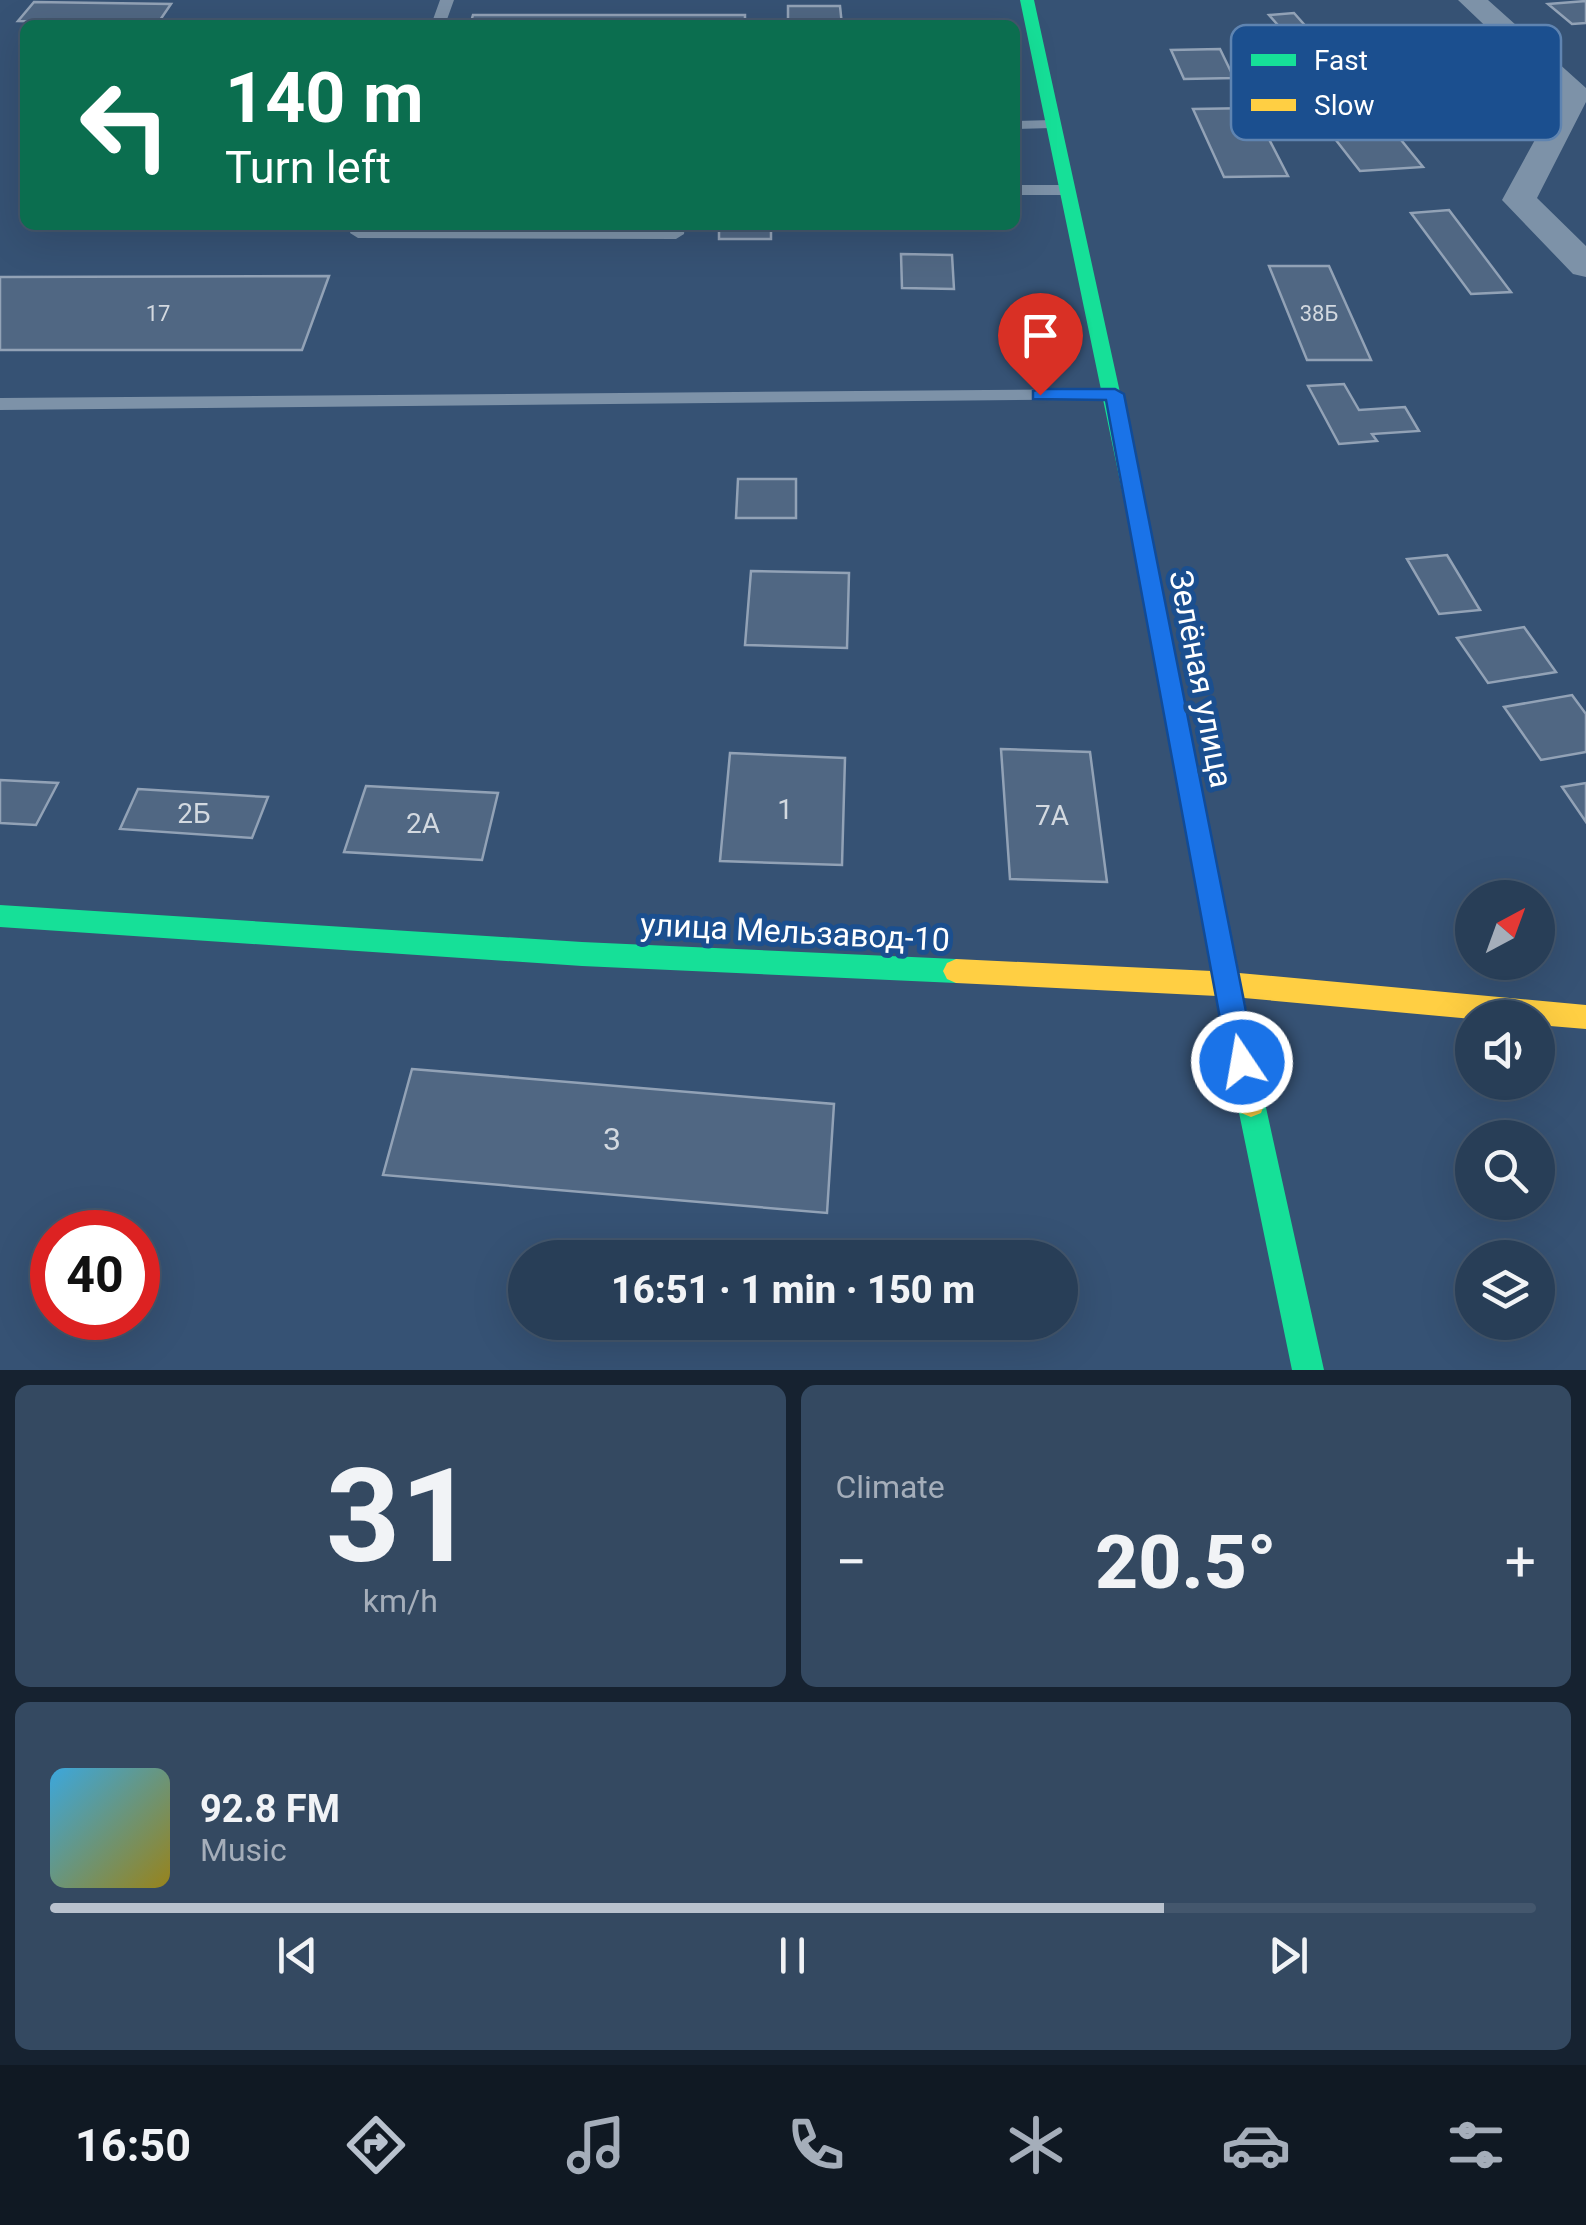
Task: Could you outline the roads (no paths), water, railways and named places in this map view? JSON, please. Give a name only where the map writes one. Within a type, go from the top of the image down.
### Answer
[{"type":"street","name":"Зелёная улица","points":[[1028,0],[1066,190],[1115,394],[1225,984],[1308,1370]]},
{"type":"street","points":[[1472,0],[1499,25]]},
{"type":"street","points":[[1561,81],[1575,94],[1561,121]]},
{"type":"street","points":[[1551,140],[1520,200],[1586,266]]},
{"type":"street","name":"улица Мельзавод-10","points":[[0,916],[582,954],[1225,984],[1586,1017]]},
{"type":"lane","points":[[1020,125],[1052,124]]},
{"type":"lane","points":[[1020,190],[1066,190]]},
{"type":"lane","points":[[359,230],[358,233],[676,234],[676,230]]},
{"type":"lane","points":[[0,404],[1115,394]]}]
